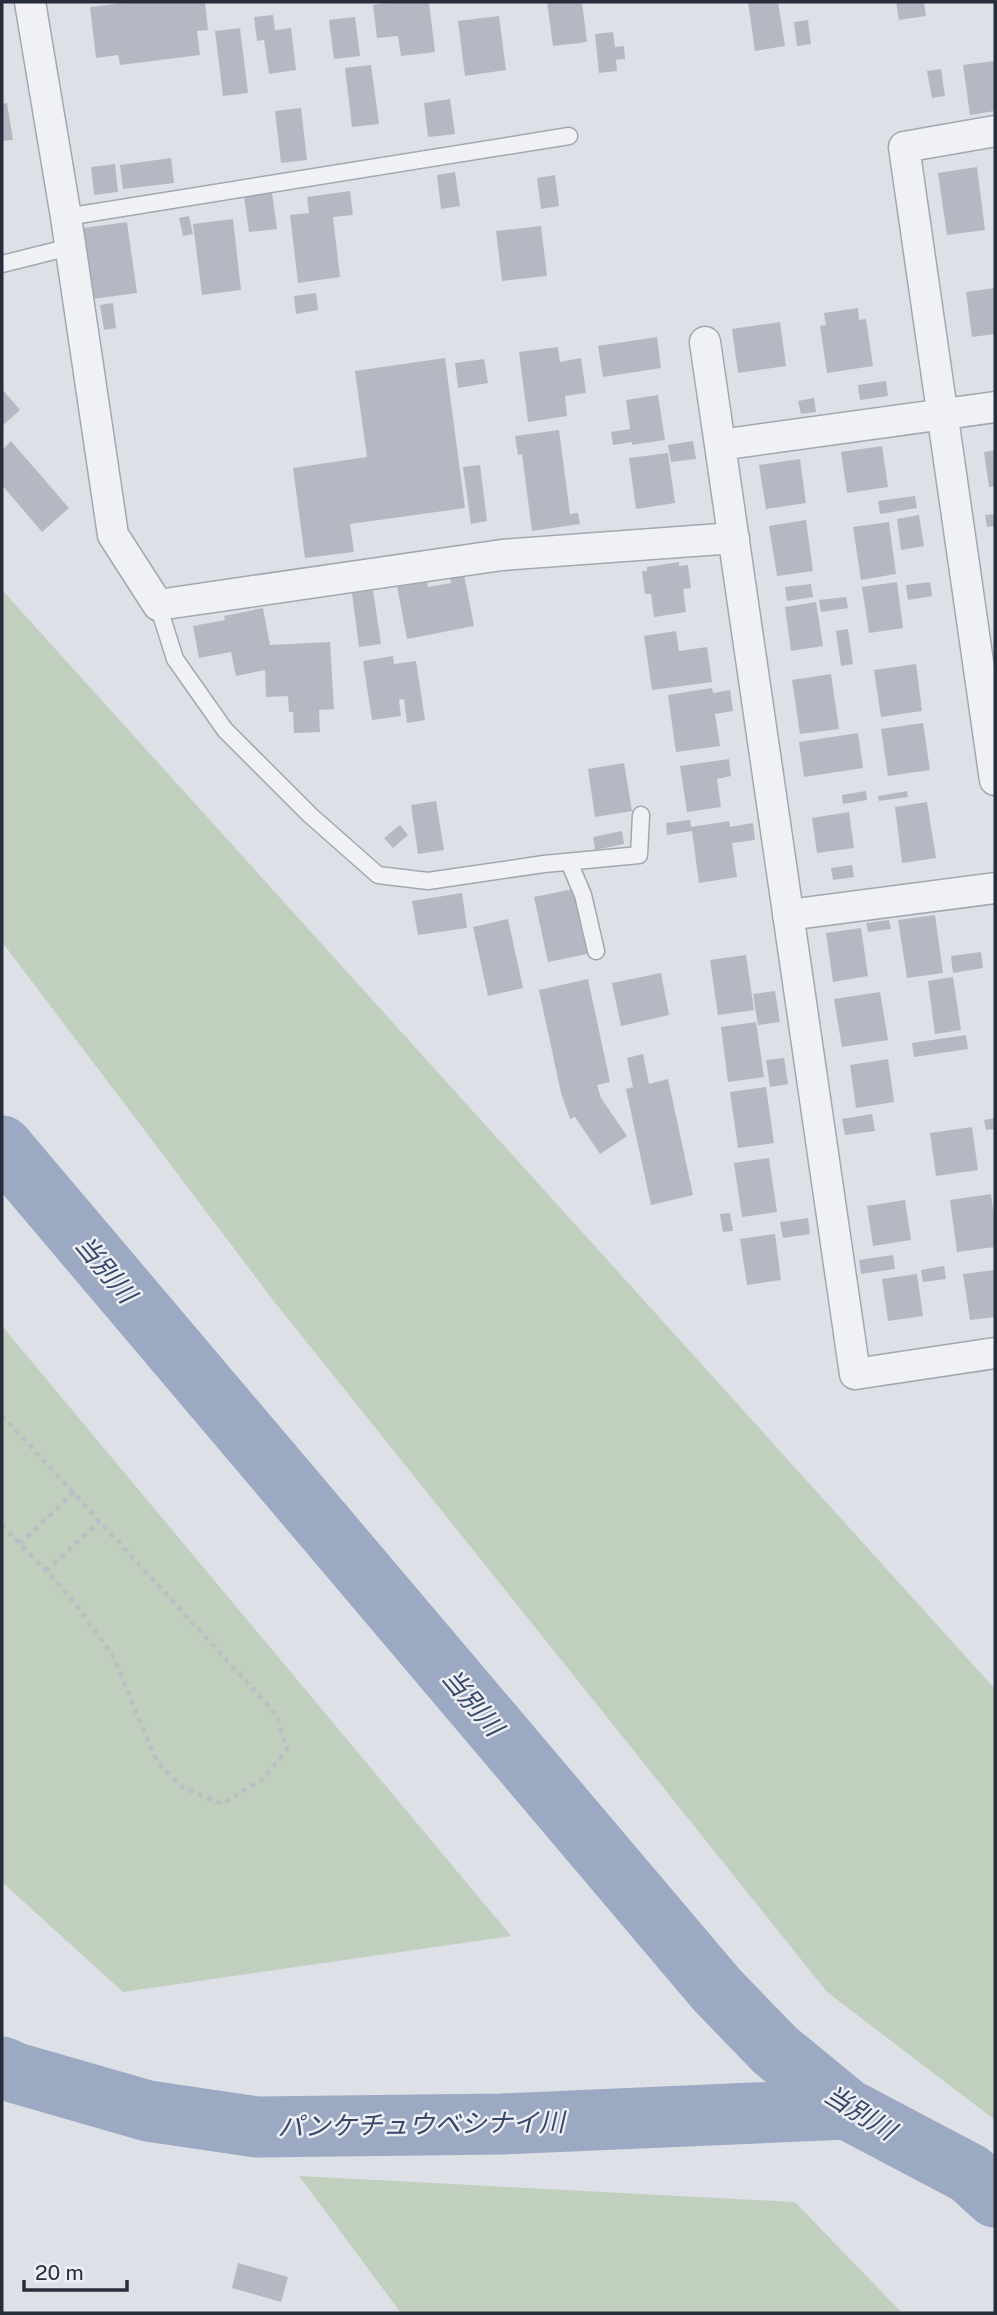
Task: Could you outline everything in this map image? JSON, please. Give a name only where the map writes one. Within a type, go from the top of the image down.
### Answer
[{"type":"street","points":[[30,2],[66,217],[113,535],[158,605],[502,555],[734,538]]},
{"type":"street","points":[[995,131],[904,147],[942,414],[986,655],[995,780]]},
{"type":"street","points":[[705,342],[855,1374],[995,1353]]},
{"type":"street","points":[[720,445],[995,407]]},
{"type":"street","points":[[788,915],[995,888]]},
{"type":"lane","points":[[66,217],[569,136]]},
{"type":"lane","points":[[2,264],[70,247]]},
{"type":"lane","points":[[158,605],[174,659],[225,730],[310,815],[378,875],[428,881],[639,855],[640,815]]},
{"type":"lane","points":[[569,862],[583,895],[596,951]]},
{"type":"path","points":[[2,1415],[276,1714],[287,1750],[264,1777],[222,1804],[182,1787],[157,1762],[113,1656],[68,1594],[2,1525]]},
{"type":"path","points":[[20,1544],[74,1492]]},
{"type":"path","points":[[46,1571],[100,1521]]},
{"type":"green space","points":[[2,590],[995,1689],[995,2120],[827,1992],[273,1300],[2,942]]},
{"type":"green space","points":[[2,1326],[511,1936],[123,1992],[2,1882]]},
{"type":"green space","points":[[299,2176],[795,2202],[902,2313],[401,2313]]},
{"type":"building","points":[[131,2],[205,2],[208,30],[197,31],[200,55],[120,65],[118,55],[96,58],[90,7]]},
{"type":"building","points":[[429,2],[435,52],[401,56],[398,36],[377,38],[373,5]]},
{"type":"building","points":[[547,2],[582,2],[587,42],[553,46]]},
{"type":"building","points":[[748,2],[778,2],[785,46],[755,51]]},
{"type":"building","points":[[896,2],[924,2],[926,16],[899,20]]},
{"type":"building","points":[[273,15],[275,30],[291,28],[296,70],[269,74],[264,40],[257,41],[254,17]]},
{"type":"building","points":[[499,16],[506,70],[465,76],[458,21]]},
{"type":"building","points":[[355,17],[360,56],[334,59],[329,20]]},
{"type":"building","points":[[808,20],[811,44],[797,46],[794,22]]},
{"type":"building","points":[[240,28],[248,93],[223,96],[215,31]]},
{"type":"building","points":[[613,32],[615,47],[624,46],[625,59],[616,60],[617,71],[599,73],[595,34]]},
{"type":"building","points":[[994,61],[995,111],[970,115],[963,65]]},
{"type":"building","points":[[371,65],[379,124],[352,127],[345,68]]},
{"type":"building","points":[[941,69],[945,96],[932,98],[927,71]]},
{"type":"building","points":[[450,99],[455,134],[428,137],[424,103]]},
{"type":"building","points":[[7,103],[13,140],[2,141],[2,104]]},
{"type":"building","points":[[301,108],[307,160],[281,163],[275,111]]},
{"type":"building","points":[[171,158],[174,183],[123,189],[120,165]]},
{"type":"building","points":[[115,164],[118,192],[94,195],[91,167]]},
{"type":"building","points":[[977,167],[985,230],[947,235],[938,173]]},
{"type":"building","points":[[455,172],[460,206],[441,209],[437,175]]},
{"type":"building","points":[[555,175],[559,206],[541,209],[537,178]]},
{"type":"building","points":[[350,191],[353,215],[333,217],[340,277],[298,283],[290,215],[309,213],[307,197]]},
{"type":"building","points":[[272,193],[277,229],[249,232],[244,196]]},
{"type":"building","points":[[189,216],[193,234],[183,236],[179,218]]},
{"type":"building","points":[[233,219],[241,290],[202,295],[193,224]]},
{"type":"building","points":[[127,222],[137,293],[92,299],[83,228]]},
{"type":"building","points":[[541,226],[547,276],[502,281],[496,231]]},
{"type":"building","points":[[995,288],[995,334],[972,337],[966,292]]},
{"type":"building","points":[[316,293],[318,310],[296,314],[294,296]]},
{"type":"building","points":[[113,303],[116,328],[104,330],[100,305]]},
{"type":"building","points":[[858,308],[859,320],[866,319],[873,366],[827,373],[820,326],[826,325],[824,313]]},
{"type":"building","points":[[780,322],[786,366],[738,373],[732,329]]},
{"type":"building","points":[[657,337],[661,368],[603,377],[598,346]]},
{"type":"building","points":[[558,347],[560,362],[581,358],[586,393],[565,396],[567,416],[528,422],[519,352]]},
{"type":"building","points":[[445,358],[465,508],[350,524],[354,552],[305,558],[293,468],[367,457],[355,371]]},
{"type":"building","points":[[484,359],[488,383],[458,388],[455,363]]},
{"type":"building","points":[[886,381],[888,396],[860,400],[858,385]]},
{"type":"building","points":[[2,389],[20,410],[2,426]]},
{"type":"building","points":[[658,395],[665,440],[613,445],[611,432],[630,429],[626,400]]},
{"type":"building","points":[[814,398],[816,412],[801,414],[798,401]]},
{"type":"building","points":[[559,430],[570,514],[578,513],[580,524],[532,531],[522,454],[518,455],[515,436]]},
{"type":"building","points":[[11,441],[69,508],[42,532],[2,485],[2,450]]},
{"type":"building","points":[[693,441],[696,459],[671,462],[668,445]]},
{"type":"building","points":[[882,446],[888,487],[847,493],[841,452]]},
{"type":"building","points":[[995,450],[995,486],[989,487],[984,452]]},
{"type":"building","points":[[668,453],[675,503],[636,509],[629,458]]},
{"type":"building","points":[[800,459],[806,503],[766,509],[759,465]]},
{"type":"building","points":[[480,465],[487,521],[471,524],[463,467]]},
{"type":"building","points":[[915,496],[917,508],[880,514],[878,501]]},
{"type":"building","points":[[995,514],[995,526],[987,527],[985,515]]},
{"type":"building","points":[[919,515],[924,546],[901,550],[897,519]]},
{"type":"building","points":[[806,520],[813,571],[777,576],[769,526]]},
{"type":"building","points":[[889,522],[896,574],[861,580],[853,527]]},
{"type":"building","points":[[679,562],[679,566],[688,565],[691,588],[683,589],[686,612],[654,617],[651,594],[645,594],[642,571],[647,571],[647,567]]},
{"type":"building","points":[[463,569],[474,626],[407,639],[395,576],[425,571],[428,587],[451,583],[449,572]]},
{"type":"building","points":[[897,582],[903,628],[869,633],[862,587]]},
{"type":"building","points":[[930,582],[932,596],[908,600],[906,585]]},
{"type":"building","points":[[811,584],[813,597],[787,601],[785,587]]},
{"type":"building","points":[[373,590],[381,644],[359,647],[352,593]]},
{"type":"building","points":[[846,597],[848,608],[821,612],[819,600]]},
{"type":"building","points":[[816,602],[823,646],[791,651],[785,607]]},
{"type":"building","points":[[263,608],[270,645],[330,642],[334,709],[319,710],[320,732],[294,733],[293,712],[289,712],[288,696],[266,697],[265,670],[236,676],[231,652],[199,658],[193,626],[225,620],[224,616]]},
{"type":"building","points":[[848,629],[853,664],[841,666],[836,631]]},
{"type":"building","points":[[676,631],[679,651],[707,647],[712,682],[652,690],[644,636]]},
{"type":"building","points":[[393,656],[394,664],[416,661],[425,720],[407,723],[404,699],[399,700],[401,716],[372,720],[363,661]]},
{"type":"building","points":[[916,664],[922,711],[881,717],[874,670]]},
{"type":"building","points":[[831,674],[839,729],[800,734],[792,680]]},
{"type":"building","points":[[712,688],[713,693],[730,690],[733,711],[715,714],[720,746],[676,752],[668,695]]},
{"type":"building","points":[[923,723],[930,770],[888,776],[881,729]]},
{"type":"building","points":[[858,733],[863,768],[804,777],[799,742]]},
{"type":"building","points":[[729,759],[731,776],[717,779],[721,807],[687,812],[680,766]]},
{"type":"building","points":[[624,763],[632,811],[595,817],[588,769]]},
{"type":"building","points":[[866,791],[867,800],[843,804],[842,795]]},
{"type":"building","points":[[907,791],[908,797],[879,801],[878,796]]},
{"type":"building","points":[[436,801],[444,850],[418,854],[411,805]]},
{"type":"building","points":[[927,802],[936,858],[902,863],[895,807]]},
{"type":"building","points":[[849,812],[854,848],[817,853],[812,818]]},
{"type":"building","points":[[690,820],[691,827],[729,821],[730,827],[753,823],[755,840],[732,843],[737,877],[699,883],[692,831],[667,835],[666,823]]},
{"type":"building","points":[[400,825],[408,835],[393,848],[384,838]]},
{"type":"building","points":[[622,831],[624,844],[595,850],[593,837]]},
{"type":"building","points":[[852,865],[854,877],[833,880],[831,868]]},
{"type":"building","points":[[573,889],[587,954],[548,962],[534,897]]},
{"type":"building","points":[[462,893],[467,928],[418,935],[412,901]]},
{"type":"building","points":[[935,915],[943,973],[907,978],[898,920]]},
{"type":"building","points":[[508,919],[523,988],[488,996],[473,927]]},
{"type":"building","points":[[889,920],[891,929],[868,932],[866,923]]},
{"type":"building","points":[[861,928],[868,976],[833,982],[826,933]]},
{"type":"building","points":[[981,952],[983,968],[953,973],[951,956]]},
{"type":"building","points":[[746,955],[754,1010],[718,1015],[710,960]]},
{"type":"building","points":[[661,973],[669,1015],[621,1026],[612,983]]},
{"type":"building","points":[[953,977],[961,1030],[935,1034],[928,981]]},
{"type":"building","points":[[588,979],[610,1082],[597,1085],[601,1098],[627,1136],[600,1154],[575,1117],[570,1119],[561,1093],[539,990]]},
{"type":"building","points":[[775,991],[780,1022],[758,1025],[753,994]]},
{"type":"building","points":[[880,992],[888,1040],[842,1047],[834,999]]},
{"type":"building","points":[[756,1022],[764,1077],[728,1082],[721,1027]]},
{"type":"building","points":[[966,1035],[968,1049],[914,1057],[912,1043]]},
{"type":"building","points":[[643,1054],[649,1084],[668,1079],[693,1195],[651,1205],[626,1089],[633,1087],[627,1058]]},
{"type":"building","points":[[784,1058],[788,1084],[770,1087],[766,1060]]},
{"type":"building","points":[[888,1059],[894,1102],[856,1108],[850,1065]]},
{"type":"building","points":[[766,1087],[774,1143],[738,1148],[730,1092]]},
{"type":"building","points":[[872,1114],[875,1131],[845,1135],[842,1119]]},
{"type":"building","points":[[995,1118],[995,1129],[986,1130],[984,1120]]},
{"type":"building","points":[[972,1127],[978,1170],[936,1176],[930,1133]]},
{"type":"building","points":[[769,1158],[777,1212],[742,1217],[734,1163]]},
{"type":"building","points":[[991,1194],[995,1247],[957,1252],[950,1200]]},
{"type":"building","points":[[905,1200],[911,1240],[873,1246],[867,1206]]},
{"type":"building","points":[[730,1213],[733,1231],[723,1232],[720,1214]]},
{"type":"building","points":[[808,1218],[810,1234],[783,1238],[780,1222]]},
{"type":"building","points":[[775,1234],[781,1280],[747,1285],[740,1239]]},
{"type":"building","points":[[893,1255],[895,1269],[861,1274],[859,1260]]},
{"type":"building","points":[[944,1266],[946,1279],[923,1282],[921,1270]]},
{"type":"building","points":[[995,1270],[995,1317],[970,1320],[963,1274]]},
{"type":"building","points":[[917,1274],[923,1316],[888,1321],[882,1279]]},
{"type":"building","points":[[238,2263],[288,2277],[281,2302],[232,2288]]},
{"type":"waterway","name":"当別川","points":[[2,1146],[717,1990],[775,2050],[847,2109],[970,2174],[995,2197]]},
{"type":"waterway","name":"パンケチュウベシナイ川","points":[[2,2067],[148,2111],[257,2127],[502,2124],[847,2109]]}]
